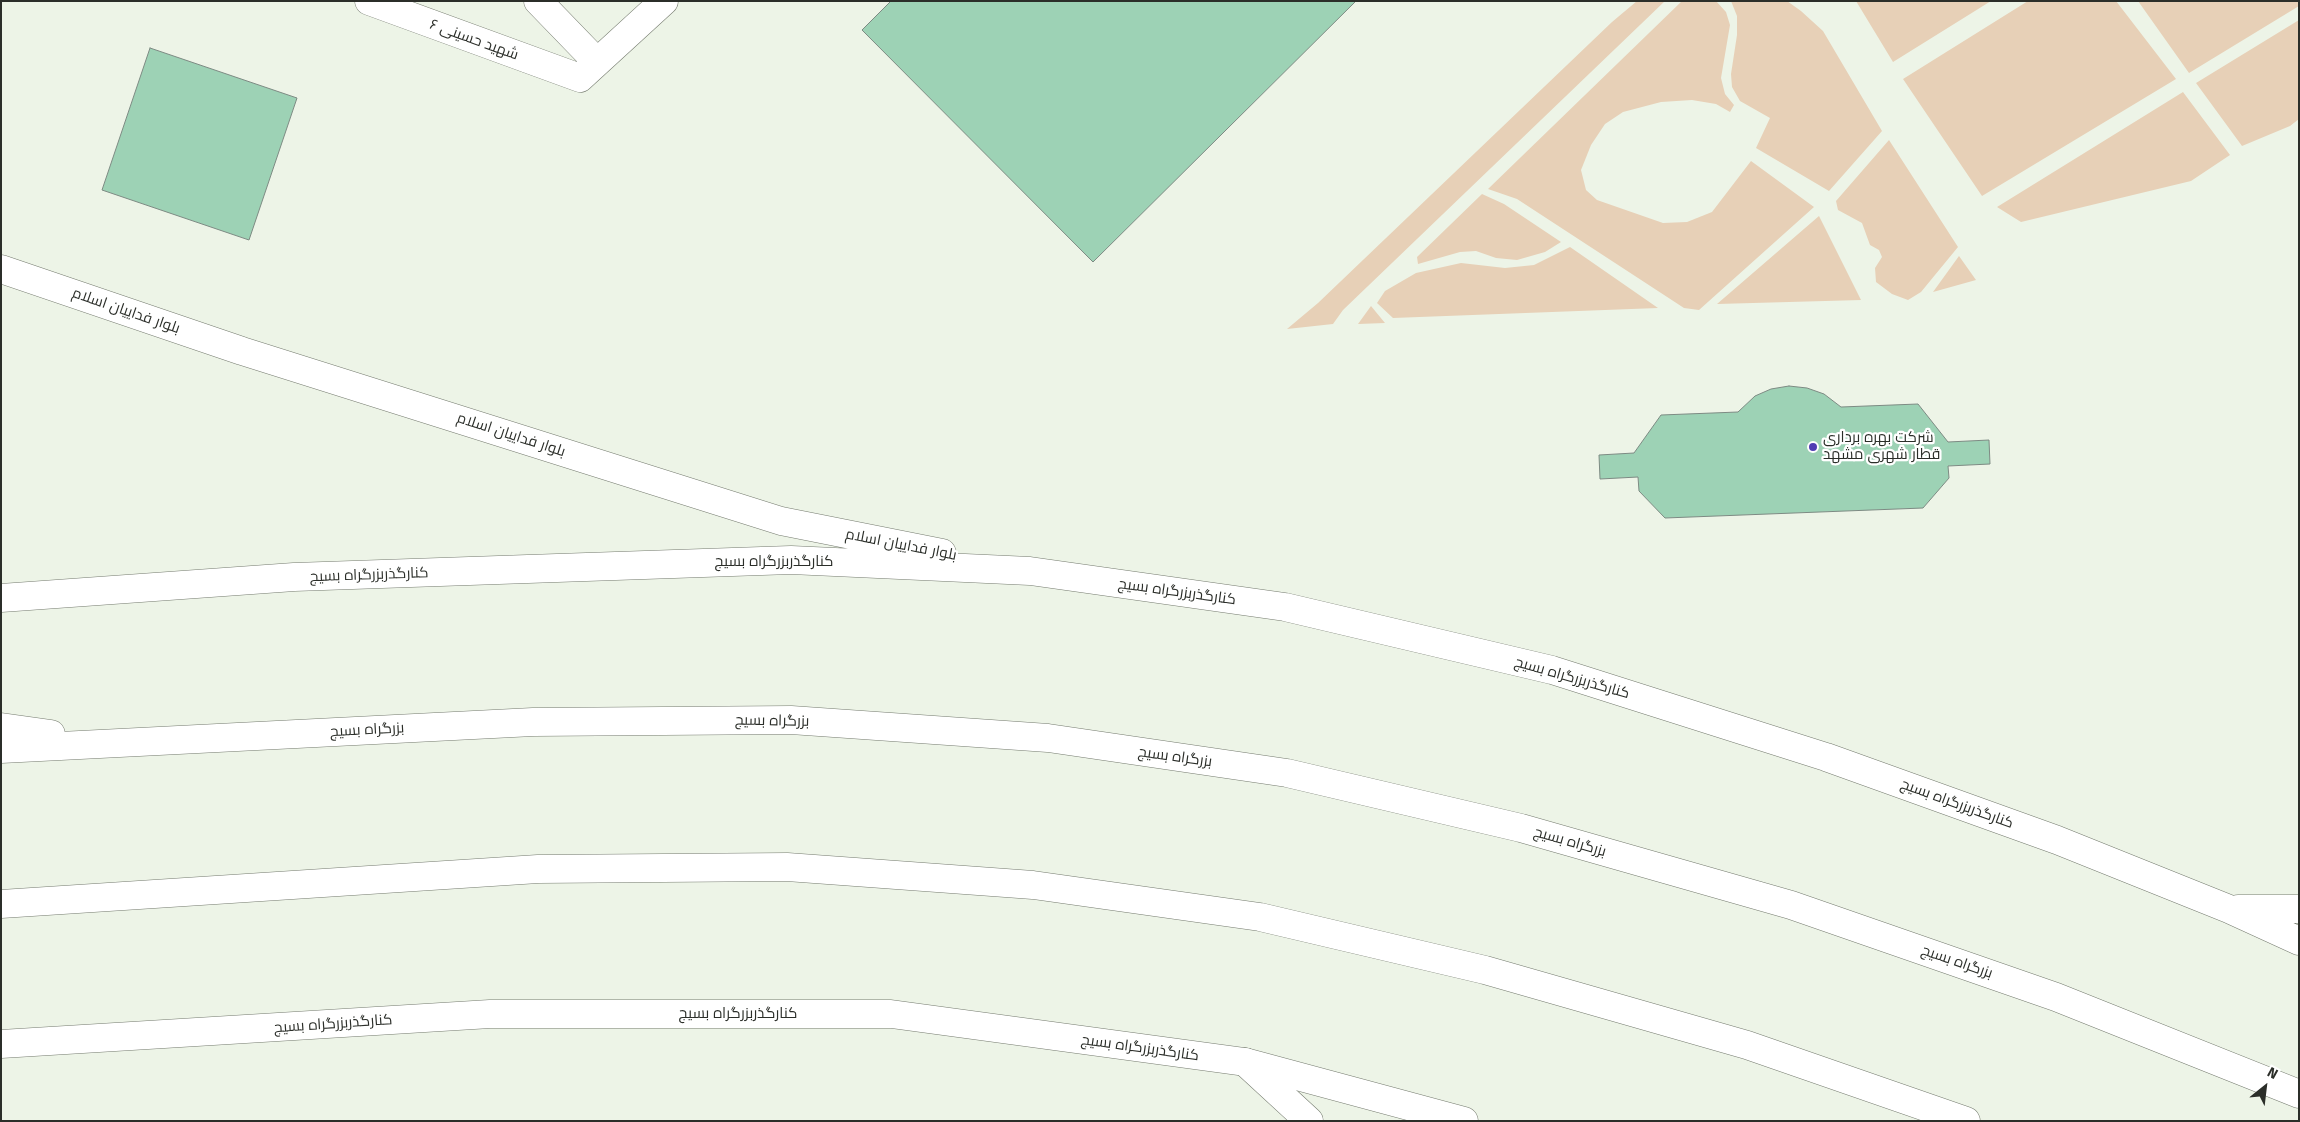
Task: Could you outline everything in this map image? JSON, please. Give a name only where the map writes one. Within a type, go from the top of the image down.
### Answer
[{"type":"main road","name":"شهید حسینی ۶","points":[[369,1],[588,70]]},
{"type":"main road","points":[[538,1],[588,70],[664,1]]},
{"type":"main road","name":"بلوار فداییان اسلام","points":[[1,269],[242,350],[781,521],[1030,571]]},
{"type":"main road","name":"کنارگذربزرگراه بسیج","points":[[1,598],[294,577],[781,560],[1030,571],[1285,608],[1552,670],[1826,756],[2057,840],[2229,908],[2299,941]]},
{"type":"main road","name":"بزرگراه بسیج","points":[[1,749],[533,722],[791,720],[1048,738],[1287,773],[1521,828],[1791,905],[2056,996],[2299,1094]]},
{"type":"main road","points":[[1,727],[114,742]]},
{"type":"main road","points":[[1,904],[538,869],[787,867],[1033,885],[1260,917],[1485,970],[1747,1045],[1966,1121]]},
{"type":"main road","points":[[2229,908],[2299,909]]},
{"type":"main road","name":"کنارگذربزرگراه بسیج","points":[[1,1044],[490,1014],[891,1014],[1245,1062],[1464,1121]]},
{"type":"main road","points":[[1245,1062],[1309,1121]]},
{"type":"shaded area","points":[[1637,1],[1665,1],[1343,310],[1333,324],[1287,329],[1318,303],[1612,22]]},
{"type":"shaded area","points":[[1682,1],[1716,1],[1726,12],[1730,25],[1721,78],[1725,94],[1734,105],[1730,112],[1716,104],[1692,100],[1661,102],[1623,112],[1605,124],[1591,145],[1581,170],[1586,190],[1597,200],[1663,223],[1687,222],[1712,212],[1751,161],[1814,207],[1699,310],[1684,308],[1517,199],[1488,189]]},
{"type":"shaded area","points":[[1731,1],[1787,1],[1801,11],[1823,31],[1882,131],[1829,191],[1756,148],[1770,118],[1740,101],[1732,87],[1731,74],[1737,35],[1737,16]]},
{"type":"shaded area","points":[[1856,1],[1991,1],[1893,62]]},
{"type":"shaded area","points":[[2028,1],[2116,1],[2176,79],[1982,196],[1903,79]]},
{"type":"shaded area","points":[[2138,1],[2299,1],[2299,6],[2189,73]]},
{"type":"shaded area","points":[[2299,20],[2299,119],[2290,126],[2242,146],[2196,83]]},
{"type":"shaded area","points":[[2183,92],[2230,155],[2191,181],[2021,222],[1997,207]]},
{"type":"shaded area","points":[[1889,140],[1958,247],[1921,292],[1908,300],[1892,294],[1876,282],[1875,268],[1882,257],[1879,250],[1870,245],[1862,223],[1838,210],[1836,201]]},
{"type":"shaded area","points":[[1482,194],[1504,204],[1561,242],[1545,252],[1517,260],[1496,258],[1476,251],[1460,252],[1418,264],[1417,257]]},
{"type":"shaded area","points":[[1819,216],[1861,300],[1717,304]]},
{"type":"shaded area","points":[[1570,247],[1658,308],[1393,318],[1377,303],[1385,291],[1416,273],[1461,263],[1505,268],[1534,265]]},
{"type":"shaded area","points":[[1959,256],[1976,280],[1933,292]]},
{"type":"shaded area","points":[[1371,306],[1385,323],[1358,324]]},
{"type":"building","points":[[891,1],[1356,1],[1093,262],[862,30]]},
{"type":"building","points":[[150,48],[297,98],[249,240],[102,190]]},
{"type":"building","name":"شرکت بهره برداری قطار شهری مشهد","points":[[1789,386],[1807,388],[1824,394],[1841,407],[1918,404],[1948,442],[1989,440],[1990,464],[1948,466],[1949,478],[1923,508],[1665,518],[1639,491],[1638,477],[1600,479],[1599,455],[1634,453],[1661,415],[1738,412],[1755,396],[1771,389]]},
{"type":"place","name":"شرکت بهره برداری قطار شهری مشهد","points":[[1813,447]]}]
